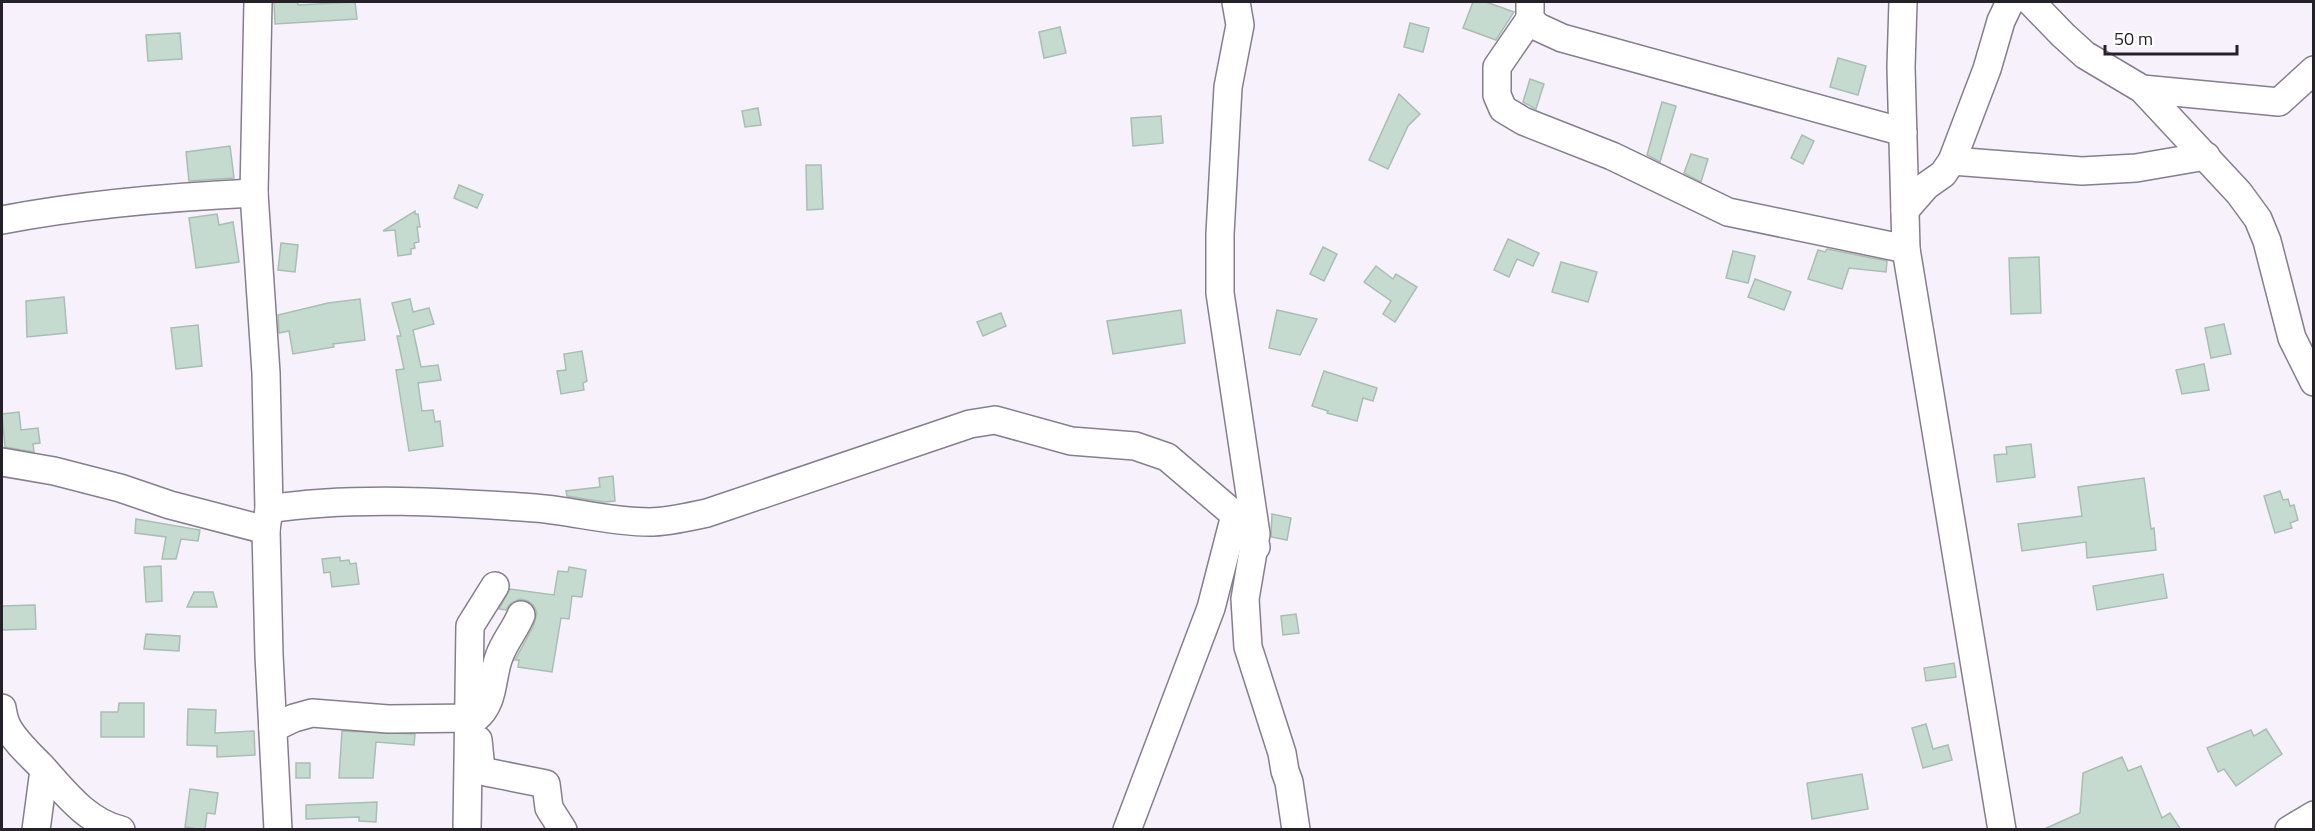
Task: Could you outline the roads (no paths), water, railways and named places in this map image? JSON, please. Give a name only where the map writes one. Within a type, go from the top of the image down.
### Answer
[{"type":"street","points":[[258,2],[254,194],[266,373],[273,728],[278,830]]},
{"type":"street","points":[[1236,2],[1240,26],[1228,87],[1220,234],[1220,293],[1256,534],[1256,546],[1245,599],[1248,647],[1282,753],[1296,830]]},
{"type":"street","points":[[1903,2],[1901,67],[1906,249],[2002,830]]},
{"type":"street","points":[[1905,210],[1952,161],[1987,69],[2001,21],[2010,2]]},
{"type":"street","points":[[2031,2],[2085,55],[2142,89],[2239,193],[2258,219],[2267,241],[2292,338],[2313,382]]},
{"type":"street","points":[[1530,10],[1538,27],[1562,38],[1903,132]]},
{"type":"street","points":[[1530,10],[1497,68],[1497,95],[1503,109],[1523,121],[1612,156],[1728,212],[1906,249]]},
{"type":"street","points":[[2142,89],[2279,102],[2313,70]]},
{"type":"street","points":[[1952,161],[2082,171],[2136,168],[2206,156]]},
{"type":"street","points":[[2,220],[83,207],[166,198],[254,194]]},
{"type":"street","points":[[2,462],[54,471],[120,488],[170,505],[268,520],[305,504],[404,502],[536,508],[650,522],[707,513],[970,424],[995,420],[1071,441],[1135,446],[1167,457],[1235,515],[1256,546]]},
{"type":"street","points":[[1127,830],[1211,608],[1235,515]]},
{"type":"street","points":[[467,830],[472,718],[470,626],[495,586]]},
{"type":"street","points":[[273,728],[294,718],[312,714],[388,719],[472,718],[486,709],[499,656],[521,615]]},
{"type":"street","points":[[2,708],[6,725],[14,737],[82,810],[109,827],[121,830]]},
{"type":"street","points":[[472,718],[481,769],[546,784],[549,808],[563,830]]},
{"type":"street","points":[[36,830],[44,770]]},
{"type":"street","points":[[2289,830],[2313,815]]}]
